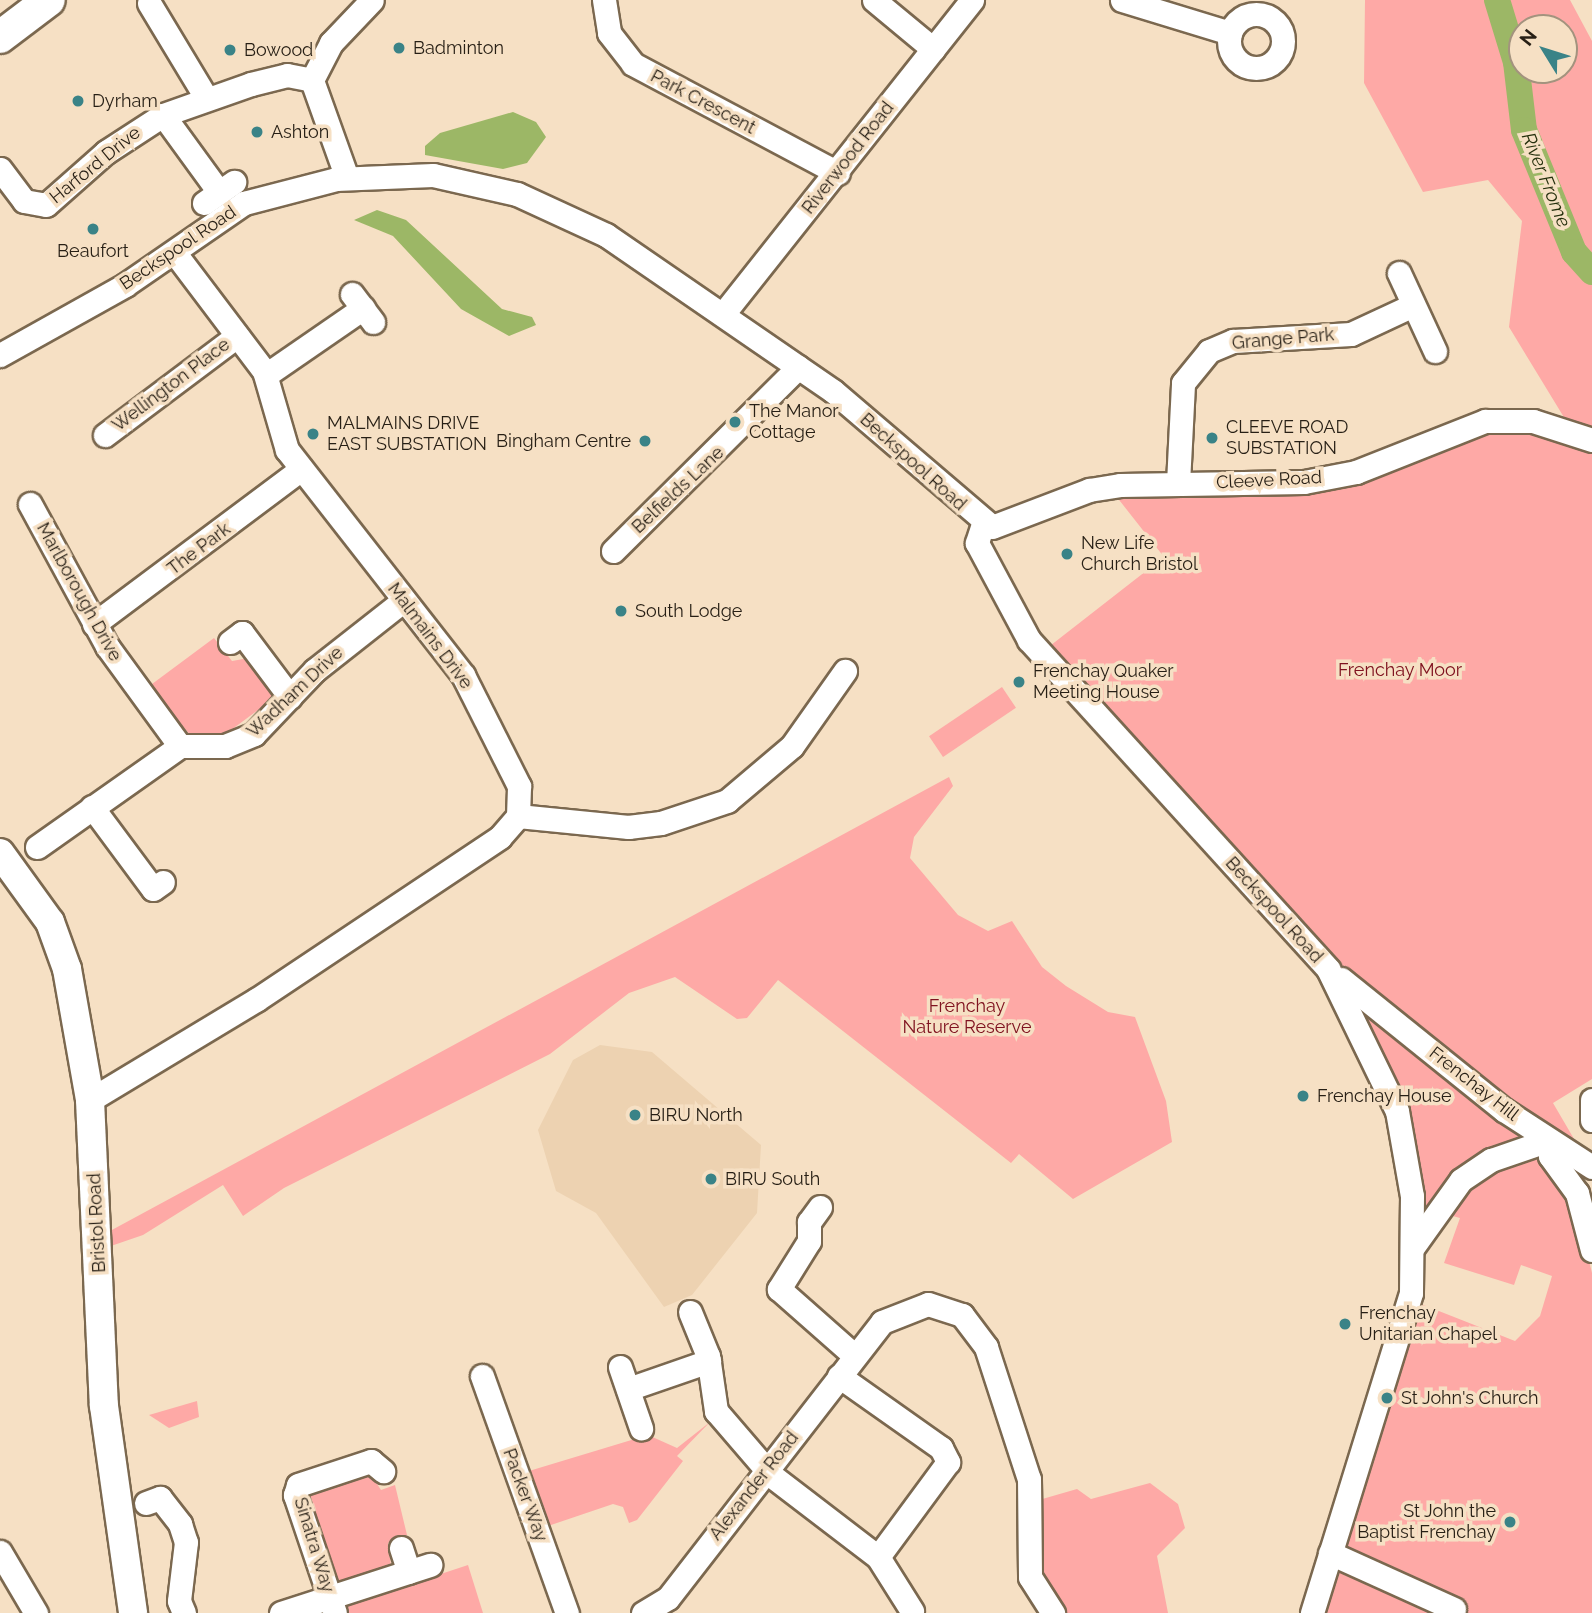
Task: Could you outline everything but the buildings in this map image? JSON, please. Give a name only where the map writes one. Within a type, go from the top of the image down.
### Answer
[{"type":"highway","points":[[0,37],[49,0]]},
{"type":"main road","name":"Bristol Road","points":[[0,853],[50,922],[63,957],[90,1100],[104,1406],[133,1613]]},
{"type":"street","points":[[347,178],[312,80],[331,43],[372,0]]},
{"type":"street","name":"Park Crescent","points":[[604,0],[609,33],[633,64],[838,173]]},
{"type":"street","points":[[874,0],[933,49]]},
{"type":"street","name":"Riverwood Road","points":[[723,314],[838,173],[972,0]]},
{"type":"street","points":[[1122,0],[1230,33]]},
{"type":"street","points":[[149,3],[205,96]]},
{"type":"street","name":"Harford Drive","points":[[0,169],[24,201],[46,205],[106,152],[163,115],[205,96],[287,75],[312,80]]},
{"type":"street","points":[[163,115],[219,192]]},
{"type":"street","name":"Beckspool Road","points":[[0,355],[174,252],[244,203],[347,178],[433,175],[517,194],[606,235],[798,367],[901,447],[983,524],[977,543],[1029,640],[1328,969],[1397,1111],[1413,1247],[1411,1293],[1312,1613]]},
{"type":"street","name":"Malmains Drive","points":[[174,252],[266,375],[283,442],[301,469],[404,600],[488,718],[519,786],[518,816]]},
{"type":"street","points":[[1399,273],[1411,306],[1436,351]]},
{"type":"street","name":"Grange Park","points":[[1178,483],[1183,383],[1209,351],[1233,341],[1351,334],[1411,306]]},
{"type":"street","points":[[266,375],[363,308]]},
{"type":"street","name":"Wellington Place","points":[[105,435],[237,336]]},
{"type":"street","name":"Belfields Lane","points":[[613,551],[798,367]]},
{"type":"street","name":"Cleeve Road","points":[[983,524],[1004,527],[1089,490],[1178,483],[1304,482],[1356,472],[1485,421],[1533,421],[1592,440]]},
{"type":"street","name":"The Park","points":[[94,624],[301,469]]},
{"type":"street","name":"Marlborough Drive","points":[[30,504],[94,624],[180,746]]},
{"type":"street","name":"Wadham Drive","points":[[180,746],[215,747],[246,739],[290,697],[404,600]]},
{"type":"street","points":[[230,642],[242,633],[290,697]]},
{"type":"street","points":[[90,1100],[256,1000],[500,837],[518,816],[628,827],[695,814],[750,785],[812,703],[845,671]]},
{"type":"street","points":[[37,848],[180,746]]},
{"type":"street","points":[[92,807],[153,889],[163,882]]},
{"type":"street","name":"Frenchay Hill","points":[[1328,969],[1549,1140],[1592,1167]]},
{"type":"street","points":[[1592,1100],[1592,1120]]},
{"type":"street","points":[[1413,1247],[1461,1180],[1491,1160],[1549,1140],[1550,1156],[1577,1193],[1592,1250]]},
{"type":"street","points":[[820,1208],[809,1222],[809,1241],[779,1289],[857,1353]]},
{"type":"street","name":"Alexander Road","points":[[661,1609],[767,1467],[882,1322],[917,1305],[954,1311],[975,1327],[1021,1446],[1032,1502],[1030,1577],[1053,1613]]},
{"type":"street","points":[[690,1312],[709,1361],[716,1411],[767,1467],[878,1557],[912,1611]]},
{"type":"street","points":[[628,1389],[709,1361]]},
{"type":"street","points":[[620,1367],[641,1428]]},
{"type":"street","points":[[839,1376],[941,1448],[948,1462],[878,1557]]},
{"type":"street","name":"Packer Way","points":[[481,1391],[568,1613]]},
{"type":"street","name":"Sinatra Way","points":[[333,1605],[295,1494],[298,1485],[371,1461],[383,1471]]},
{"type":"street","points":[[146,1503],[160,1498],[180,1524],[186,1542],[179,1601],[184,1613]]},
{"type":"street","points":[[281,1613],[333,1605],[420,1569],[401,1548]]},
{"type":"street","points":[[0,1552],[36,1613]]},
{"type":"street","points":[[1330,1553],[1454,1609]]},
{"type":"shaded area","points":[[513,112],[536,122],[546,137],[527,163],[503,169],[425,155],[425,146],[440,133]]},
{"type":"shaded area","points":[[377,210],[406,220],[502,309],[532,317],[536,325],[509,336],[461,309],[393,236],[354,220]]},
{"type":"shaded area","points":[[600,1045],[652,1052],[761,1145],[757,1213],[692,1295],[664,1307],[596,1213],[556,1191],[538,1130],[573,1060]]},
{"type":"green space","points":[[1365,0],[1570,0],[1578,14],[1508,14],[1508,84],[1578,84],[1578,15],[1592,41],[1592,432],[1565,419],[1509,327],[1522,221],[1488,180],[1423,192],[1364,83]]},
{"type":"green space","name":"Frenchay Moor","points":[[1505,425],[1592,451],[1592,1079],[1553,1103],[1584,1156],[1531,1123],[1335,965],[1046,649],[1164,557],[1116,496],[1299,490]]},
{"type":"green space","points":[[214,638],[232,661],[249,658],[278,695],[223,736],[192,737],[148,687]]},
{"type":"green space","points":[[1002,687],[1016,708],[943,757],[929,736]]},
{"type":"green space","name":"Frenchay Nature Reserve","points":[[949,777],[953,786],[914,837],[910,858],[958,915],[988,931],[1012,921],[1042,967],[1066,986],[1108,1012],[1135,1017],[1166,1101],[1172,1142],[1073,1199],[1019,1154],[1011,1163],[778,980],[747,1018],[737,1019],[675,977],[629,993],[550,1054],[284,1188],[243,1216],[223,1185],[143,1235],[108,1247],[110,1231]]},
{"type":"green space","points":[[1357,1006],[1528,1140],[1424,1228],[1405,1109]]},
{"type":"green space","points":[[1531,1154],[1574,1199],[1592,1273],[1592,1613],[1323,1613],[1416,1302],[1515,1341],[1540,1316],[1552,1276],[1521,1265],[1514,1285],[1444,1263],[1460,1218],[1449,1215],[1444,1227],[1435,1225],[1464,1184]]},
{"type":"green space","points":[[197,1401],[199,1417],[169,1428],[149,1415]]},
{"type":"green space","points":[[710,1422],[677,1456],[683,1461],[637,1520],[629,1523],[623,1507],[613,1504],[548,1526],[529,1471],[648,1435],[677,1448]]},
{"type":"green space","points":[[370,1473],[381,1490],[395,1485],[407,1535],[388,1543],[391,1566],[338,1582],[306,1500],[314,1488]]},
{"type":"green space","points":[[1150,1483],[1178,1504],[1185,1528],[1157,1556],[1168,1613],[1053,1613],[1034,1586],[1032,1502],[1077,1489],[1091,1499]]},
{"type":"green space","points":[[468,1565],[483,1613],[346,1613],[344,1606]]},
{"type":"waterway","name":"River Frome","points":[[1497,0],[1516,62],[1524,130],[1574,252],[1592,272]]},
{"type":"place","name":"Badminton","points":[[399,48]]},
{"type":"place","name":"Bowood","points":[[230,50]]},
{"type":"place","name":"Dyrham","points":[[78,101]]},
{"type":"place","name":"Ashton","points":[[257,132]]},
{"type":"place","name":"Beaufort","points":[[93,229]]},
{"type":"place","name":"The Manor Cottage","points":[[735,422]]},
{"type":"place","name":"MALMAINS DRIVE EAST SUBSTATION","points":[[313,434]]},
{"type":"place","name":"CLEEVE ROAD SUBSTATION","points":[[1212,438]]},
{"type":"place","name":"Bingham Centre","points":[[645,441]]},
{"type":"place","name":"New Life Church Bristol","points":[[1067,554]]},
{"type":"place","name":"South Lodge","points":[[621,611]]},
{"type":"place","name":"Frenchay Quaker Meeting House","points":[[1019,682]]},
{"type":"place","name":"Frenchay House","points":[[1303,1096]]},
{"type":"place","name":"BIRU North","points":[[635,1115]]},
{"type":"place","name":"BIRU South","points":[[711,1179]]},
{"type":"place","name":"Frenchay Unitarian Chapel","points":[[1345,1324]]},
{"type":"place","name":"St John's Church","points":[[1387,1398]]},
{"type":"place","name":"St John the Baptist Frenchay","points":[[1510,1522]]}]
